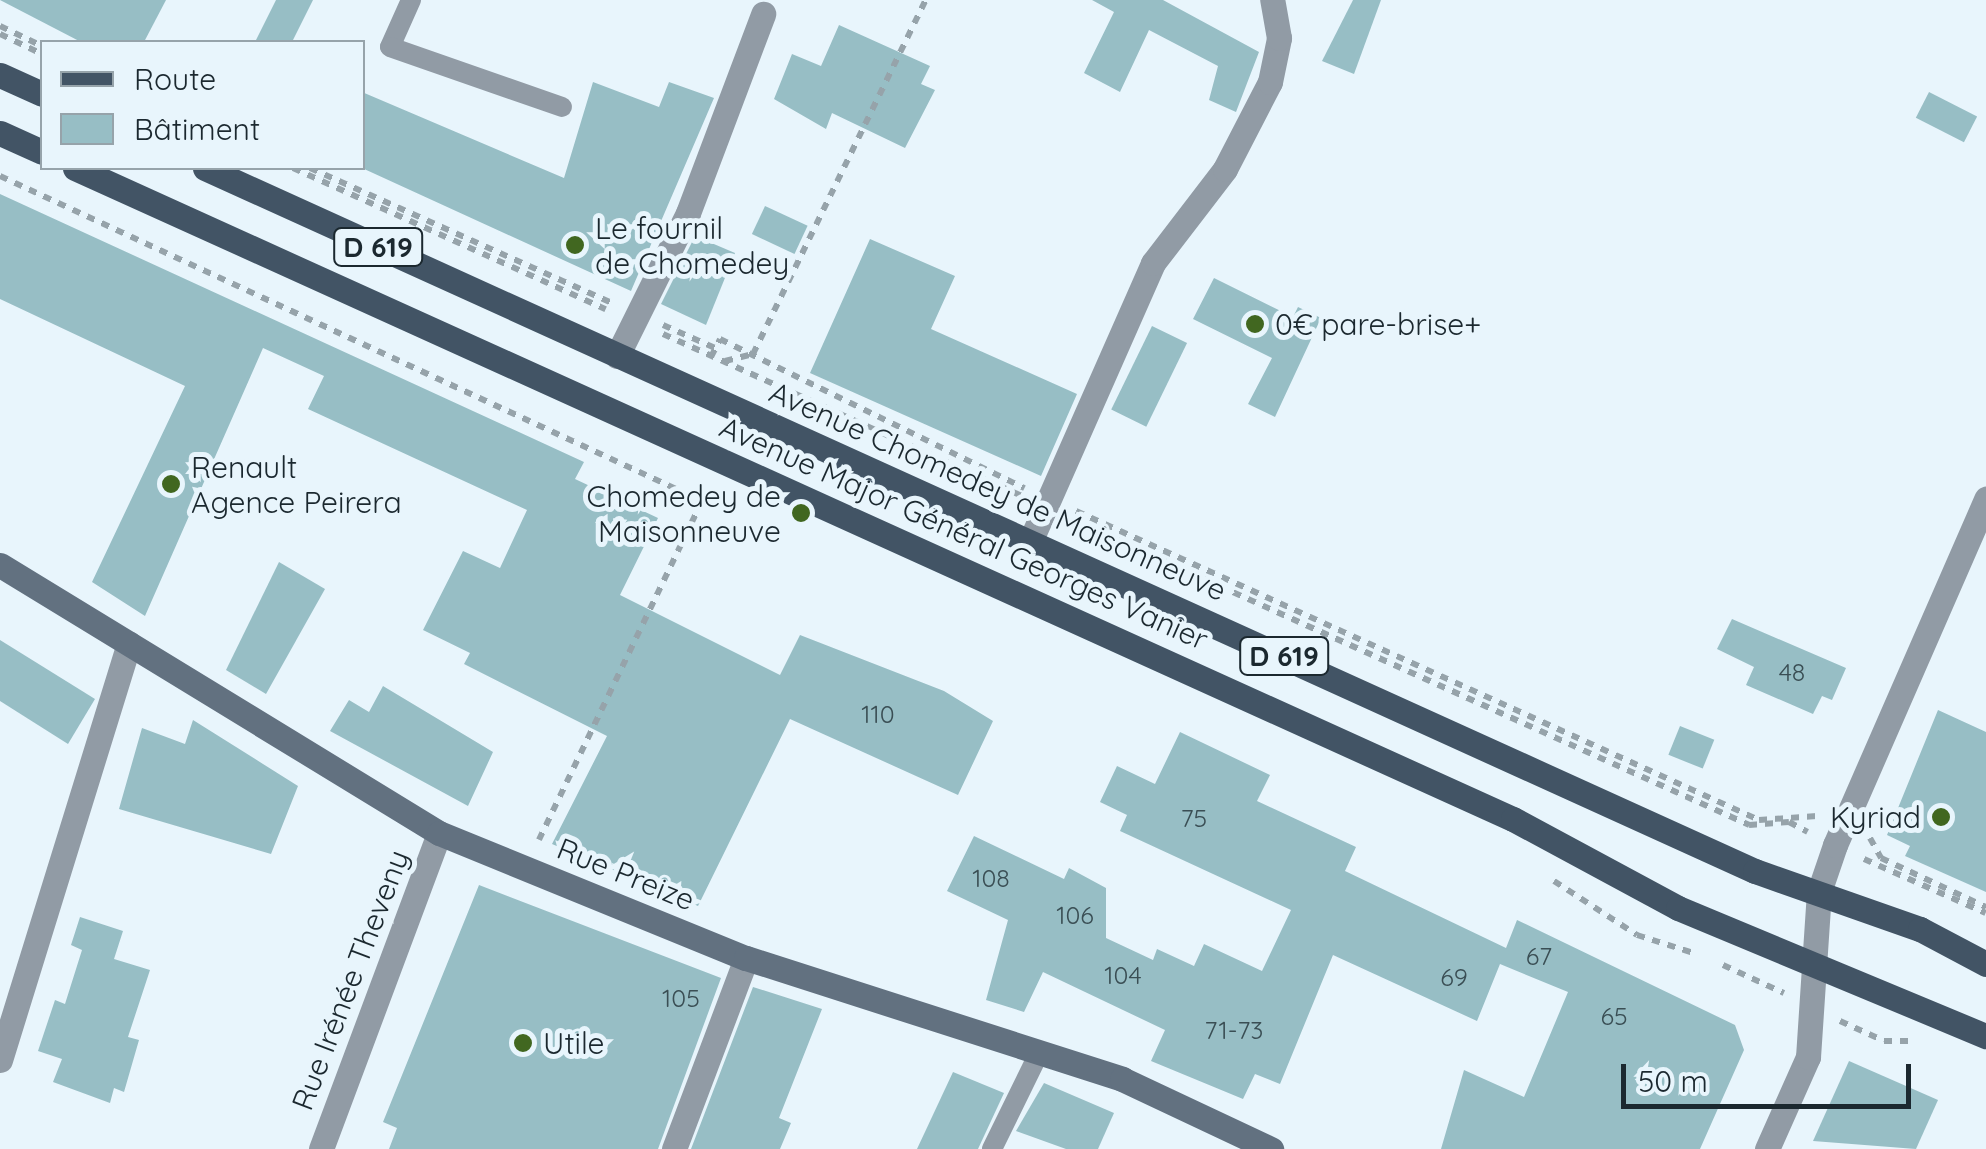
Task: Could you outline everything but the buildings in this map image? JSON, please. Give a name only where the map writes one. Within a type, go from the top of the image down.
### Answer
[{"type":"main road","points":[[0,74],[40,93]]},
{"type":"main road","points":[[0,133],[40,151]]},
{"type":"main road","name":"Avenue Major Général Georges Vanier","points":[[79,170],[1513,819],[1661,900],[1986,1036]]},
{"type":"main road","name":"Avenue Chomedey de Maisonneuve","points":[[209,170],[1755,871],[1819,892],[1986,964]]},
{"type":"street","points":[[1030,542],[1153,263],[1224,168],[1270,82],[1279,38],[1272,0]]},
{"type":"street","points":[[616,356],[640,319],[763,14]]},
{"type":"street","points":[[1767,1149],[1808,1057],[1818,967],[1819,892],[1839,836],[1986,499]]},
{"type":"street","name":"Rue Preize","points":[[3,574],[128,644],[439,833],[746,958],[1122,1080],[1271,1149]]},
{"type":"street","points":[[0,1060],[128,644]]},
{"type":"street","name":"Rue Irénée Theveny","points":[[321,1149],[439,833]]},
{"type":"street","points":[[674,1149],[746,958]]},
{"type":"lane","points":[[411,0],[390,46],[562,107]]},
{"type":"lane","points":[[992,1149],[1040,1053]]},
{"type":"path","points":[[753,354],[926,0]]},
{"type":"path","points":[[0,26],[40,45]]},
{"type":"path","points":[[0,34],[40,53]]},
{"type":"path","name":"Avenue Chomedey de Maisonneuve","points":[[298,170],[714,351],[725,360],[1048,503],[1750,825],[1789,822],[1839,836],[1986,910]]},
{"type":"path","points":[[314,170],[640,319]]},
{"type":"path","points":[[0,176],[702,500],[536,846]]},
{"type":"path","points":[[714,351],[720,340],[753,354],[1048,503],[1759,820],[1814,814],[1839,836],[1872,838],[1881,858],[1986,910]]},
{"type":"path","points":[[725,360],[753,354]]},
{"type":"path","points":[[1815,1008],[1884,1041],[1934,1050]]},
{"type":"place","name":"Le fournil de Chomedey","points":[[575,245]]},
{"type":"place","name":"0€ pare-brise+","points":[[1255,324]]},
{"type":"place","name":"Renault Agence Peirera","points":[[171,484]]},
{"type":"place","name":"Chomedey de Maisonneuve","points":[[801,513]]},
{"type":"place","name":"Kyriad","points":[[1941,817]]},
{"type":"place","name":"Utile","points":[[523,1043]]}]
